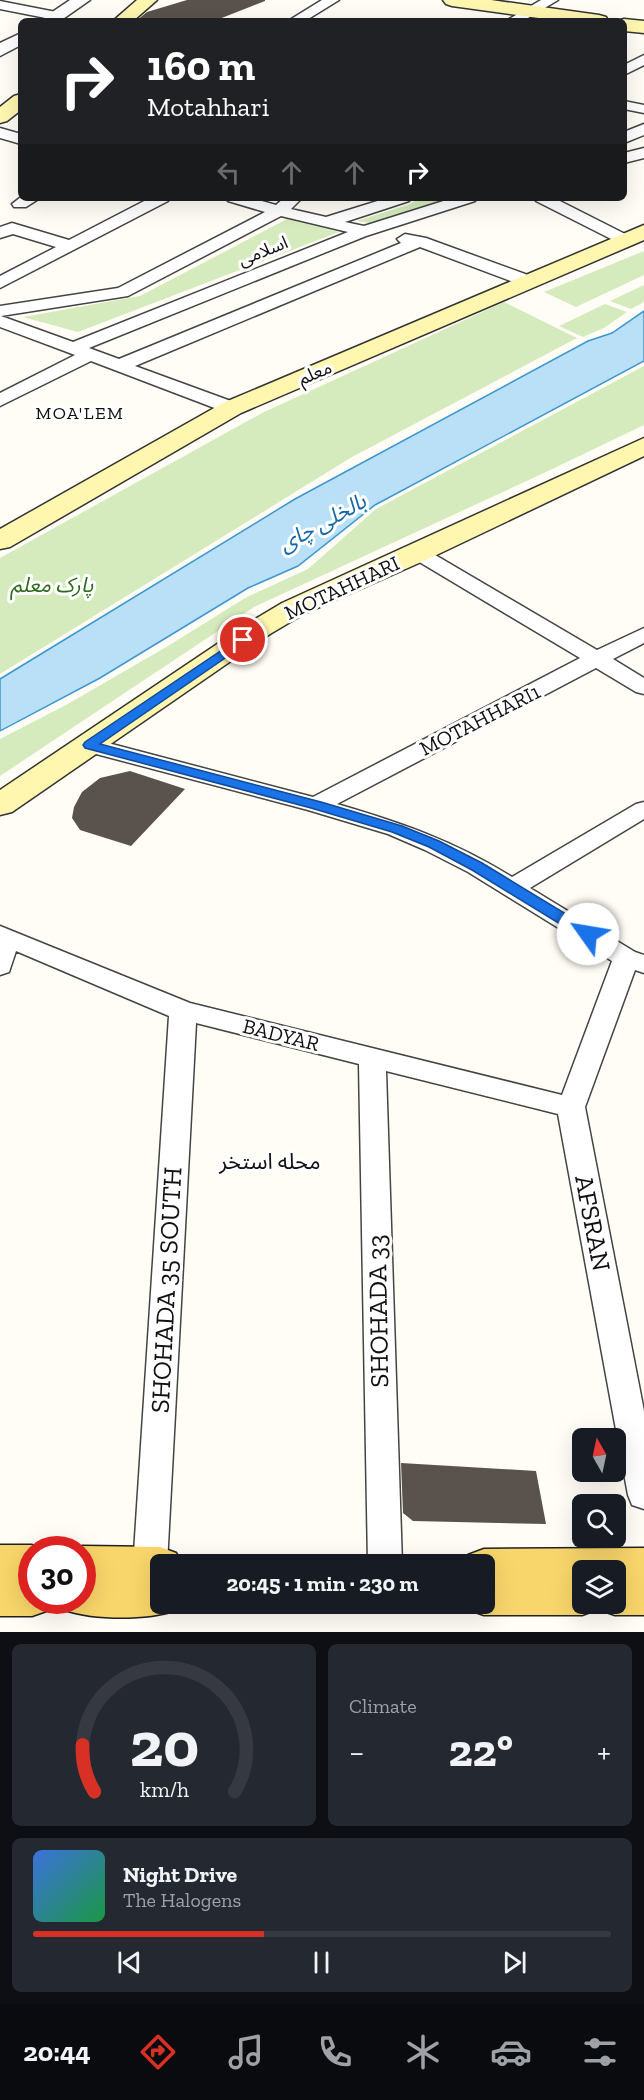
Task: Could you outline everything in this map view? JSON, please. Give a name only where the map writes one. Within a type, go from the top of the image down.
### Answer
[{"type":"main road","points":[[126,18],[148,0]]},
{"type":"main road","points":[[452,0],[520,16],[552,18]]},
{"type":"main road","points":[[627,25],[644,27]]},
{"type":"main road","points":[[0,117],[18,102]]},
{"type":"main road","name":"معلم","points":[[0,540],[232,408],[635,236]]},
{"type":"main road","name":"MOTAHHARI","points":[[0,805],[284,614],[644,446]]},
{"type":"main road","points":[[96,1569],[150,1576]]},
{"type":"main road","points":[[495,1570],[644,1569]]},
{"type":"main road","points":[[96,1592],[150,1579]]},
{"type":"main road","points":[[626,1594],[644,1593]]},
{"type":"main road","points":[[495,1594],[572,1594]]},
{"type":"street","points":[[54,18],[82,0]]},
{"type":"street","points":[[300,18],[332,0]]},
{"type":"street","points":[[520,16],[550,0]]},
{"type":"street","points":[[0,5],[48,18]]},
{"type":"street","points":[[0,51],[18,40]]},
{"type":"street","points":[[627,69],[644,59]]},
{"type":"street","points":[[627,106],[644,109]]},
{"type":"street","points":[[627,137],[644,129]]},
{"type":"street","points":[[0,133],[18,138]]},
{"type":"street","points":[[627,157],[644,153]]},
{"type":"street","points":[[0,283],[156,201]]},
{"type":"street","points":[[244,201],[279,212],[420,242],[530,282]]},
{"type":"street","points":[[0,311],[122,292],[279,212],[291,201]]},
{"type":"street","points":[[327,223],[394,201]]},
{"type":"street","name":"اسلامی","points":[[74,348],[365,231],[460,201]]},
{"type":"street","points":[[549,201],[635,236]]},
{"type":"street","points":[[0,233],[12,228],[71,246]]},
{"type":"street","points":[[121,365],[420,242]]},
{"type":"street","points":[[0,321],[232,408]]},
{"type":"street","points":[[0,400],[92,354]]},
{"type":"street","points":[[418,553],[644,687]]},
{"type":"street","name":"MOTAHHARI1","points":[[316,805],[644,634]]},
{"type":"street","points":[[89,745],[316,805],[397,829],[434,844],[513,887],[635,961],[571,1107]]},
{"type":"street","points":[[513,887],[644,809]]},
{"type":"street","points":[[0,966],[2,937]]},
{"type":"street","name":"BADYAR","points":[[2,937],[183,1011],[571,1107]]},
{"type":"street","name":"SHOHADA 35 SOUTH","points":[[158,1554],[183,1011]]},
{"type":"street","name":"SHOHADA 33","points":[[372,1058],[385,1554]]},
{"type":"street","name":"AFSRAN","points":[[571,1107],[644,1495]]},
{"type":"green space","points":[[415,201],[443,201],[369,223],[357,221]]},
{"type":"green space","points":[[287,219],[339,232],[78,332],[23,317],[140,296]]},
{"type":"green space","points":[[644,251],[644,275],[576,307],[544,292]]},
{"type":"green space","points":[[644,285],[644,302],[631,309],[610,301]]},
{"type":"green space","name":"پارک معلم","points":[[504,302],[577,338],[352,457],[0,674],[0,558],[262,413]]},
{"type":"green space","points":[[605,304],[627,312],[604,328],[583,337],[559,326]]},
{"type":"green space","points":[[644,366],[644,425],[254,607],[0,776],[0,739],[66,705],[245,598],[308,569],[376,509]]},
{"type":"water","name":"بالخلی چای","points":[[644,311],[644,361],[375,505],[298,566],[248,588],[100,678],[0,731],[0,679],[295,499],[588,341],[612,333]]},
{"type":"building","points":[[187,0],[265,0],[222,18],[140,18],[147,12]]},
{"type":"building","points":[[130,771],[185,789],[131,846],[80,830],[72,818],[74,807],[82,792],[100,778]]},
{"type":"building","points":[[401,1463],[536,1471],[546,1524],[413,1521],[403,1513]]},
{"type":"district","name":"MOA'LEM","points":[[80,413]]},
{"type":"district","name":"محله استخر","points":[[270,1161]]},
{"type":"route","points":[[243,640],[89,745],[316,805],[397,829],[434,844],[477,866],[588,934]]}]
